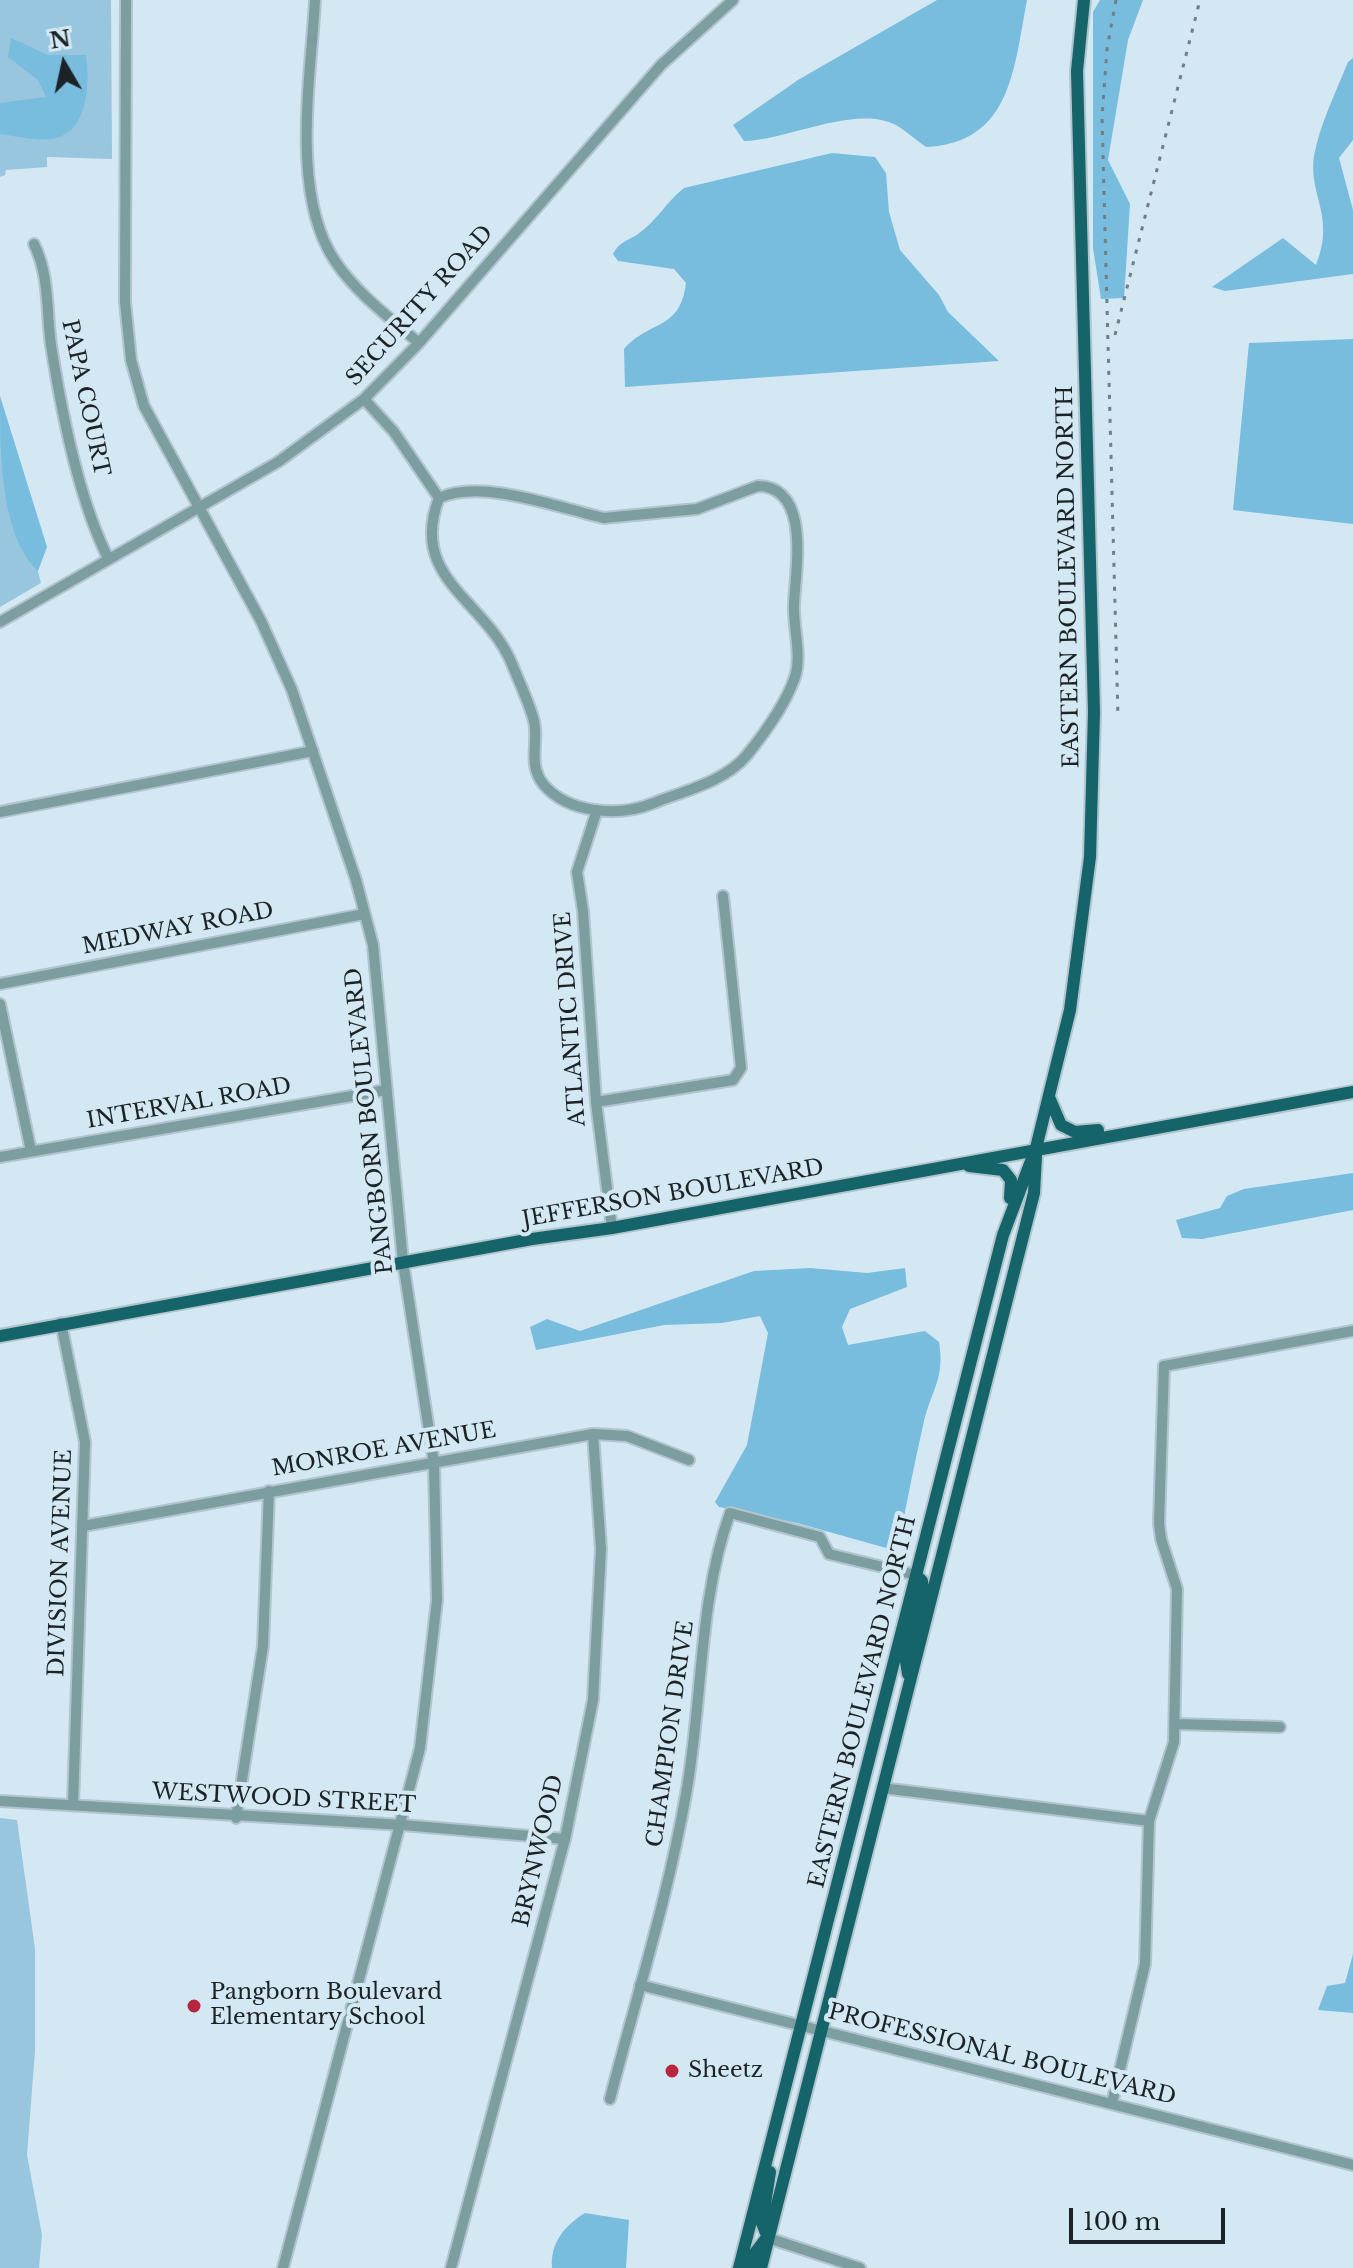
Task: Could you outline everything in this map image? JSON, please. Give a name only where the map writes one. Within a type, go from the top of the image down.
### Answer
[{"type":"main road","name":"EASTERN BOULEVARD NORTH","points":[[739,2268],[1003,1235],[1036,1148],[1070,1010],[1083,928],[1093,782],[1077,71],[1084,0]]},
{"type":"main road","name":"JEFFERSON BOULEVARD","points":[[0,1336],[1353,1092]]},
{"type":"main road","points":[[1049,1097],[1061,1125],[1075,1132],[1145,1128]]},
{"type":"main road","name":"EASTERN BOULEVARD NORTH","points":[[761,2268],[1034,1193],[1036,1148]]},
{"type":"main road","points":[[946,1165],[996,1166],[1007,1174],[1012,1188],[1003,1235]]},
{"type":"main road","points":[[909,1681],[906,1661],[923,1590],[922,1581],[916,1575]]},
{"type":"main road","points":[[882,1788],[875,1781],[874,1768],[895,1685],[894,1661]]},
{"type":"main road","points":[[750,2268],[755,2253],[768,2238],[762,2223],[775,2124]]},
{"type":"street","name":"PANGBORN BOULEVARD","points":[[126,0],[125,302],[131,360],[144,406],[261,621],[313,751],[356,880],[374,959],[403,1262],[434,1463],[438,1563],[432,1663],[420,1748],[403,1825],[283,2268]]},
{"type":"street","points":[[315,0],[308,149],[316,216],[334,260],[355,286],[419,343]]},
{"type":"street","name":"SECURITY ROAD","points":[[0,622],[306,444],[364,399],[419,343],[607,123],[688,39],[733,0]]},
{"type":"street","name":"PAPA COURT","points":[[34,244],[47,281],[50,341],[69,429],[91,521],[108,558]]},
{"type":"street","points":[[364,399],[394,432],[439,498]]},
{"type":"street","points":[[758,486],[768,486],[790,509],[799,541],[794,606],[796,668],[790,688],[740,763],[721,776],[640,808],[597,810],[559,799],[538,777],[534,720],[504,645],[483,617],[453,589],[439,566],[431,525],[439,498],[452,492],[483,490],[604,518],[619,518],[697,509],[758,486]]},
{"type":"street","points":[[0,812],[313,751]]},
{"type":"street","name":"ATLANTIC DRIVE","points":[[597,810],[577,872],[583,911],[596,1102],[612,1228]]},
{"type":"street","points":[[596,1102],[733,1080],[741,1068],[723,896]]},
{"type":"street","name":"MEDWAY ROAD","points":[[0,984],[364,914]]},
{"type":"street","points":[[0,1004],[31,1151]]},
{"type":"street","name":"INTERVAL ROAD","points":[[0,1157],[386,1090]]},
{"type":"street","name":"DIVISION AVENUE","points":[[61,1323],[85,1442],[73,1805]]},
{"type":"street","points":[[1112,2103],[1145,1964],[1149,1821],[1170,1762],[1176,1724],[1177,1589],[1159,1523],[1164,1366],[1353,1331]]},
{"type":"street","name":"MONROE AVENUE","points":[[83,1526],[593,1434],[627,1436],[689,1460]]},
{"type":"street","name":"BRYNWOOD","points":[[451,2268],[565,1839],[593,1700],[601,1549],[593,1434]]},
{"type":"street","points":[[236,1818],[263,1646],[269,1491]]},
{"type":"street","name":"CHAMPION DRIVE","points":[[610,2099],[686,1794],[715,1568],[730,1513],[820,1537],[829,1554],[916,1575]]},
{"type":"street","points":[[1176,1724],[1280,1727]]},
{"type":"street","points":[[882,1788],[1149,1821]]},
{"type":"street","name":"WESTWOOD STREET","points":[[0,1801],[236,1818],[403,1825],[565,1839]]},
{"type":"street","name":"PROFESSIONAL BOULEVARD","points":[[640,1985],[1353,2165]]},
{"type":"street","points":[[768,2238],[860,2268]]},
{"type":"shaded area","points":[[0,0],[111,0],[112,159],[47,157],[47,167],[6,170],[5,175],[0,177]]},
{"type":"shaded area","points":[[937,0],[1027,0],[1018,51],[1004,97],[992,116],[976,132],[954,142],[926,147],[896,125],[880,120],[862,118],[842,121],[744,141],[733,125],[798,80]]},
{"type":"shaded area","points":[[1100,0],[1143,0],[1128,40],[1108,160],[1130,204],[1124,298],[1101,299],[1093,248],[1093,12]]},
{"type":"shaded area","points":[[11,38],[48,55],[86,55],[88,79],[84,106],[73,128],[63,135],[38,139],[0,134],[0,103],[46,97],[38,80],[8,57]]},
{"type":"shaded area","points":[[1353,58],[1353,140],[1339,158],[1353,210],[1353,274],[1225,291],[1212,287],[1283,238],[1316,265],[1323,219],[1313,170],[1314,156],[1329,108],[1348,62]]},
{"type":"shaded area","points":[[832,153],[875,157],[886,173],[889,212],[900,250],[939,295],[948,312],[999,361],[625,387],[624,349],[671,317],[683,298],[686,283],[674,269],[618,261],[613,254],[618,247],[644,229],[684,188]]},
{"type":"shaded area","points":[[1353,339],[1353,524],[1233,510],[1249,343]]},
{"type":"shaded area","points":[[0,396],[47,547],[38,571],[25,555],[9,514],[2,466]]},
{"type":"shaded area","points":[[0,426],[41,583],[0,607]]},
{"type":"shaded area","points":[[1353,1173],[1353,1210],[1202,1239],[1182,1238],[1176,1220],[1220,1208],[1227,1196],[1244,1189]]},
{"type":"shaded area","points":[[810,1268],[867,1273],[905,1268],[907,1287],[850,1309],[842,1327],[848,1345],[925,1331],[939,1342],[939,1374],[924,1421],[897,1551],[797,1523],[719,1507],[715,1502],[747,1445],[768,1333],[760,1316],[722,1323],[664,1325],[536,1350],[530,1327],[547,1319],[580,1331],[754,1271]]},
{"type":"shaded area","points":[[0,1818],[17,1820],[35,1949],[35,2051],[27,2155],[42,2235],[39,2268],[0,2268]]},
{"type":"shaded area","points":[[1353,1954],[1353,2013],[1318,2010],[1327,1986],[1345,1983]]},
{"type":"shaded area","points":[[585,2213],[629,2220],[626,2268],[552,2268],[560,2236]]},
{"type":"railway","points":[[1116,0],[1107,49],[1102,117],[1118,718]]},
{"type":"railway","points":[[1115,335],[1200,0]]},
{"type":"place","name":"Pangborn Boulevard Elementary School","points":[[194,2006]]},
{"type":"place","name":"Sheetz","points":[[672,2071]]}]
